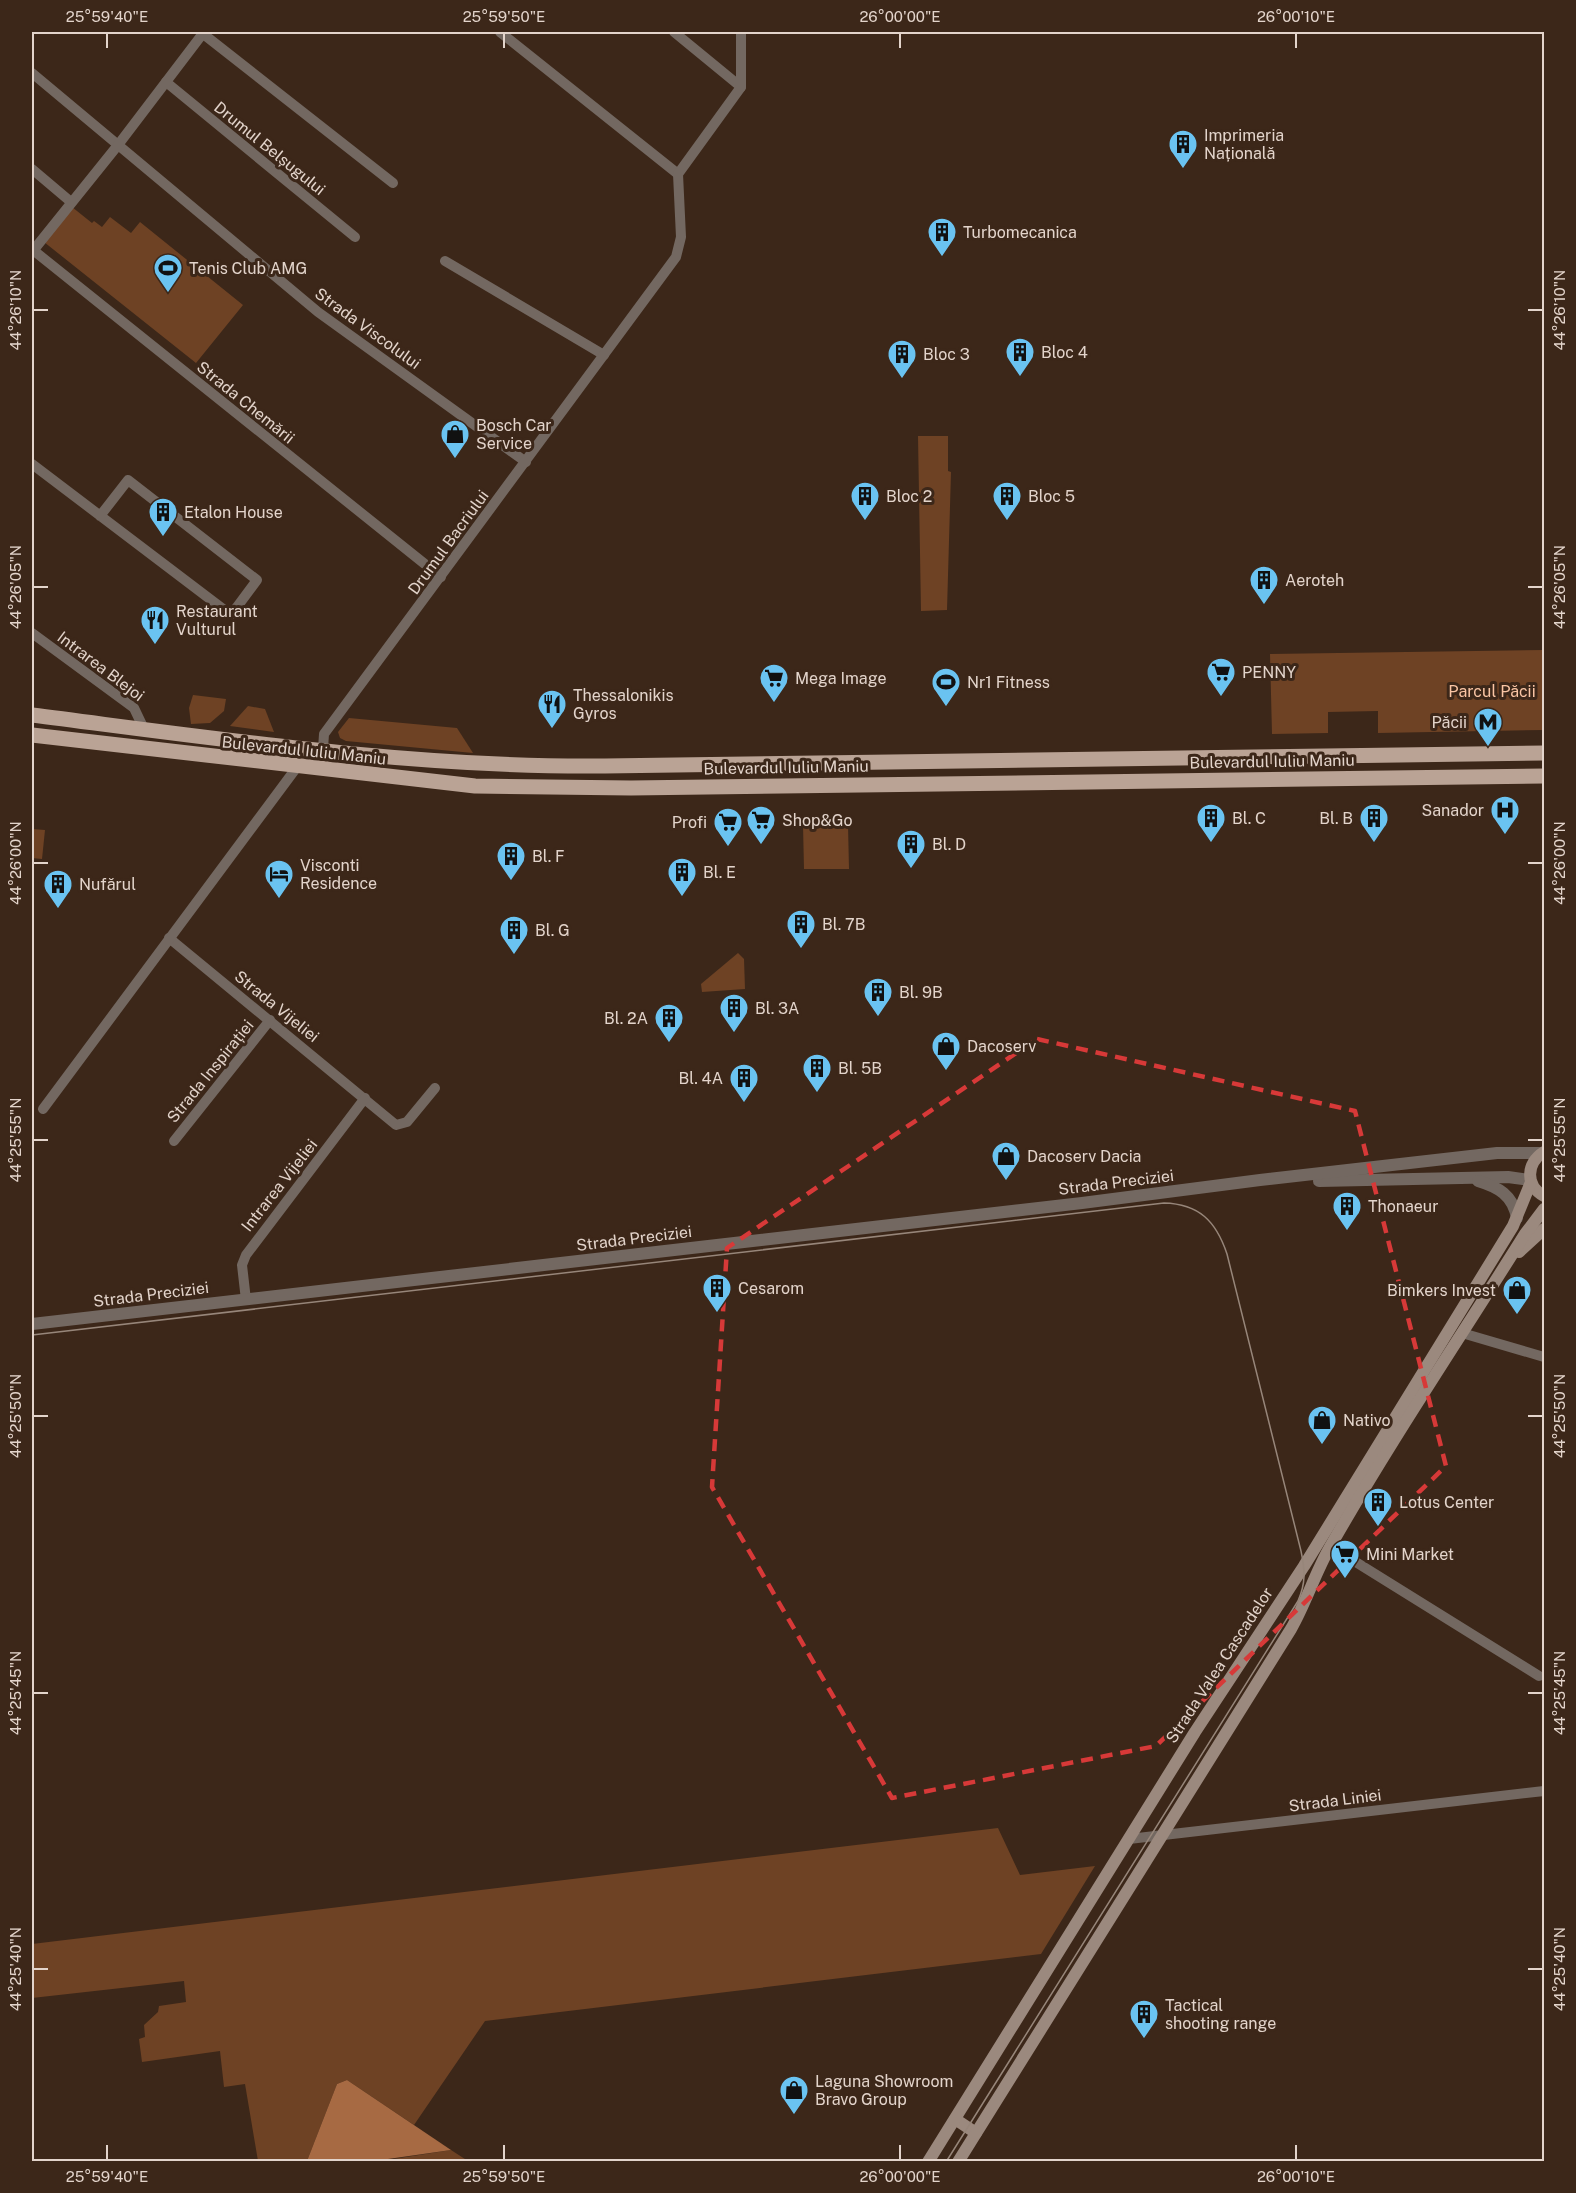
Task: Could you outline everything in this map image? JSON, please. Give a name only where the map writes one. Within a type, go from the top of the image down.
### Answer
[{"type":"main road","name":"Bulevardul Iuliu Maniu","points":[[32,715],[474,764],[581,766],[1545,753]]},
{"type":"main road","points":[[141,749],[144,729]]},
{"type":"main road","name":"Bulevardul Iuliu Maniu","points":[[32,735],[475,786],[570,788],[1545,776]]},
{"type":"main road","points":[[321,770],[323,749]]},
{"type":"main road","name":"Strada Valea Cascadelor","points":[[928,2162],[1195,1732],[1304,1566],[1516,1218],[1531,1181],[1531,1167],[1544,1153]]},
{"type":"main road","points":[[1531,1181],[1538,1192],[1545,1197]]},
{"type":"main road","points":[[958,2162],[1121,1906],[1162,1835],[1291,1629],[1330,1546],[1525,1233],[1545,1209]]},
{"type":"main road","points":[[1503,1268],[1545,1229]]},
{"type":"main road","points":[[954,2119],[976,2133]]},
{"type":"street","points":[[32,251],[118,145],[203,32],[393,183]]},
{"type":"street","points":[[500,32],[678,174],[741,87],[741,32]]},
{"type":"street","points":[[674,32],[741,87]]},
{"type":"street","name":"Strada Viscolului","points":[[32,73],[318,312],[526,462]]},
{"type":"street","name":"Drumul Belșugului","points":[[166,82],[355,237]]},
{"type":"street","points":[[32,170],[71,202]]},
{"type":"street","name":"Drumul Bacriului","points":[[323,749],[324,734],[679,252],[678,174]]},
{"type":"street","name":"Strada Chemării","points":[[32,251],[441,577]]},
{"type":"street","points":[[445,261],[604,355]]},
{"type":"street","points":[[32,464],[100,516],[231,615],[257,580],[128,480],[100,516]]},
{"type":"street","name":"Intrarea Blejoi","points":[[32,633],[134,708],[144,729]]},
{"type":"street","points":[[42,1108],[297,767]]},
{"type":"street","name":"Strada Vijeliei","points":[[170,938],[365,1098],[391,1122],[400,1125],[407,1122],[435,1088]]},
{"type":"street","name":"Strada Inspirației","points":[[174,1141],[270,1020]]},
{"type":"street","name":"Intrarea Vijeliei","points":[[246,1300],[242,1265],[246,1255],[365,1098]]},
{"type":"street","name":"Strada Preciziei","points":[[32,1324],[1239,1183],[1318,1177],[1497,1153],[1544,1153]]},
{"type":"street","name":"Strada Preciziei","points":[[1318,1177],[1531,1181]]},
{"type":"street","points":[[1465,1178],[1497,1188],[1505,1193],[1513,1204],[1516,1218]]},
{"type":"street","points":[[1462,1333],[1545,1356]]},
{"type":"street","points":[[1330,1546],[1539,1676]]},
{"type":"street","name":"Strada Liniei","points":[[1129,1839],[1545,1791]]},
{"type":"highlighted area","points":[[1037,1039],[1355,1111],[1446,1466],[1156,1746],[892,1798],[712,1487],[727,1248]]},
{"type":"green space","name":"Tenis Club AMG","points":[[72,207],[92,223],[94,221],[102,227],[110,217],[131,233],[140,222],[243,305],[196,363],[44,242]]},
{"type":"green space","points":[[918,436],[948,436],[948,471],[951,472],[947,610],[921,611]]},
{"type":"green space","name":"Parcul Păcii","points":[[1544,650],[1544,730],[1378,733],[1378,711],[1328,712],[1328,733],[1272,734],[1270,654]]},
{"type":"green space","points":[[193,695],[226,699],[224,711],[210,723],[191,724],[189,708]]},
{"type":"green space","points":[[248,706],[265,709],[274,732],[230,726]]},
{"type":"green space","points":[[349,718],[457,728],[473,753],[346,741],[340,738],[338,732]]},
{"type":"green space","points":[[803,825],[848,825],[849,869],[804,869]]},
{"type":"green space","points":[[32,829],[45,830],[42,859],[32,858]]},
{"type":"green space","points":[[738,953],[744,959],[745,989],[702,992],[701,984]]},
{"type":"green space","points":[[998,1828],[1020,1875],[1095,1866],[1041,1954],[485,2021],[414,2125],[347,2080],[337,2084],[307,2161],[258,2161],[245,2084],[224,2087],[220,2051],[142,2062],[139,2039],[145,2037],[144,2025],[158,2012],[159,2006],[186,2002],[184,1981],[32,1998],[32,1944]]},
{"type":"green space","points":[[451,2150],[468,2161],[374,2162]]},
{"type":"shaded area","points":[[347,2080],[451,2150],[374,2161],[307,2161],[337,2084]]},
{"type":"tram line","points":[[32,1335],[1164,1203],[1187,1207],[1204,1216],[1217,1232],[1227,1254],[1301,1551],[1304,1582],[1298,1601],[946,2162]]},
{"type":"place","name":"Imprimeria Națională","points":[[1183,170]]},
{"type":"place","name":"Turbomecanica","points":[[942,258]]},
{"type":"place","name":"Tenis Club AMG","points":[[168,294]]},
{"type":"place","name":"Bloc 4","points":[[1020,378]]},
{"type":"place","name":"Bloc 3","points":[[902,380]]},
{"type":"place","name":"Bosch Car Service","points":[[455,460]]},
{"type":"place","name":"Bloc 2","points":[[865,522]]},
{"type":"place","name":"Bloc 5","points":[[1007,522]]},
{"type":"place","name":"Etalon House","points":[[163,538]]},
{"type":"place","name":"Aeroteh","points":[[1264,606]]},
{"type":"place","name":"Restaurant Vulturul","points":[[155,646]]},
{"type":"place","name":"PENNY","points":[[1221,698]]},
{"type":"place","name":"Mega Image","points":[[774,704]]},
{"type":"place","name":"Nr1 Fitness","points":[[946,708]]},
{"type":"place","name":"Thessalonikis Gyros","points":[[552,730]]},
{"type":"place","name":"Păcii","points":[[1488,748]]},
{"type":"place","name":"Sanador","points":[[1505,836]]},
{"type":"place","name":"Bl. C","points":[[1211,844]]},
{"type":"place","name":"Bl. B","points":[[1374,844]]},
{"type":"place","name":"Shop&Go","points":[[761,846]]},
{"type":"place","name":"Profi","points":[[728,848]]},
{"type":"place","name":"Bl. D","points":[[911,870]]},
{"type":"place","name":"Bl. F","points":[[511,882]]},
{"type":"place","name":"Bl. E","points":[[682,898]]},
{"type":"place","name":"Visconti Residence","points":[[279,900]]},
{"type":"place","name":"Nufărul","points":[[58,910]]},
{"type":"place","name":"Bl. 7B","points":[[801,950]]},
{"type":"place","name":"Bl. G","points":[[514,956]]},
{"type":"place","name":"Bl. 9B","points":[[878,1018]]},
{"type":"place","name":"Bl. 3A","points":[[734,1034]]},
{"type":"place","name":"Bl. 2A","points":[[669,1044]]},
{"type":"place","name":"Dacoserv","points":[[946,1072]]},
{"type":"place","name":"Bl. 5B","points":[[817,1094]]},
{"type":"place","name":"Bl. 4A","points":[[744,1104]]},
{"type":"place","name":"Dacoserv Dacia","points":[[1006,1182]]},
{"type":"place","name":"Thonaeur","points":[[1347,1232]]},
{"type":"place","name":"Cesarom","points":[[717,1314]]},
{"type":"place","name":"Bimkers Invest","points":[[1517,1316]]},
{"type":"place","name":"Nativo","points":[[1322,1446]]},
{"type":"place","name":"Lotus Center","points":[[1378,1528]]},
{"type":"place","name":"Mini Market","points":[[1345,1580]]},
{"type":"place","name":"Tactical shooting range","points":[[1144,2040]]},
{"type":"place","name":"Laguna Showroom Bravo Group","points":[[794,2116]]}]
